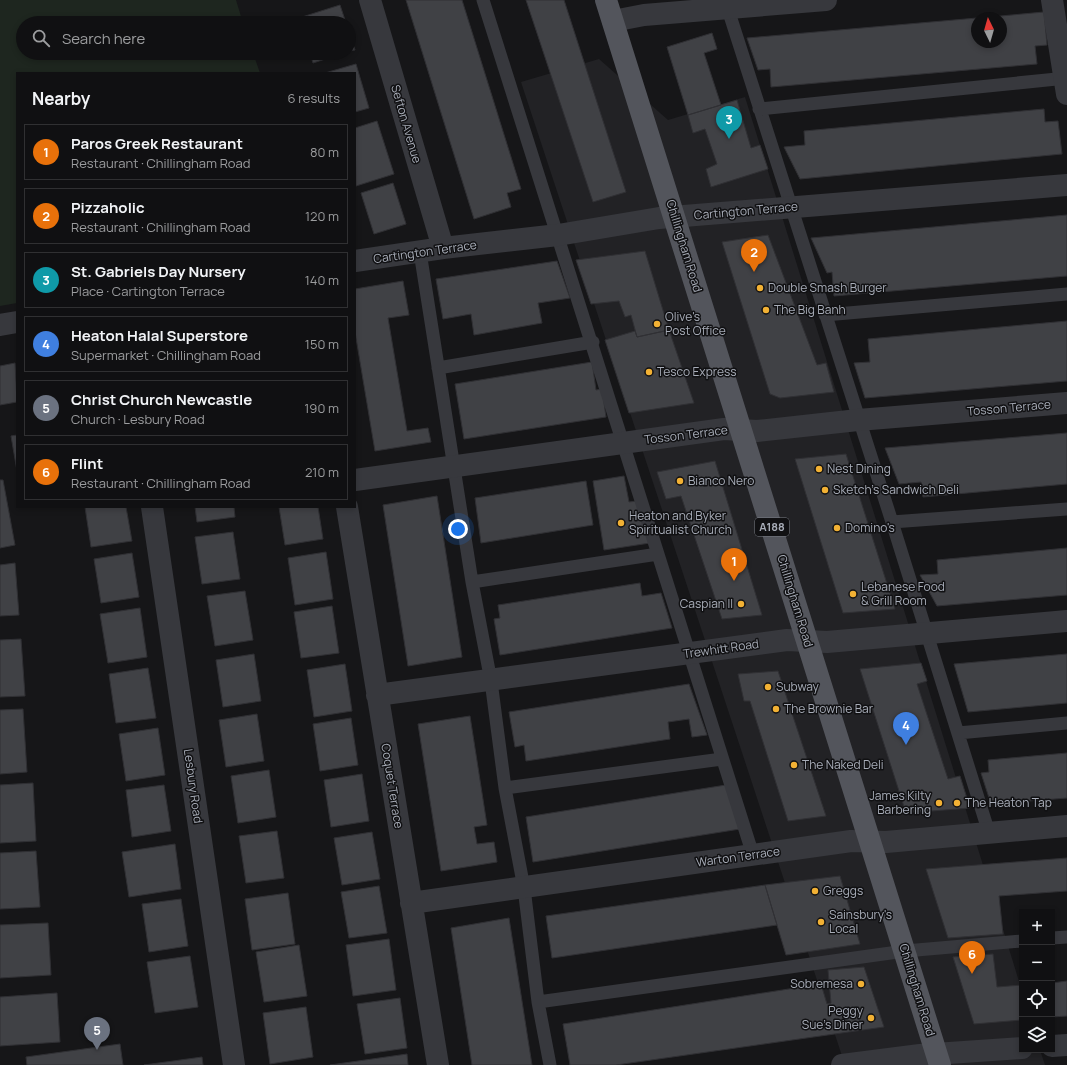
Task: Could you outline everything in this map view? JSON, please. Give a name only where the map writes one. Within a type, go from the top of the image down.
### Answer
[{"type":"main road","name":"Chillingham Road","points":[[606,0],[938,1060]]},
{"type":"street","name":"Sefton Avenue","points":[[370,0],[443,248]]},
{"type":"street","points":[[613,22],[644,15],[726,4],[826,0]]},
{"type":"street","points":[[1052,0],[1066,83]]},
{"type":"street","name":"Cartington Terrace","points":[[356,261],[443,248],[558,235],[675,217],[1067,185]]},
{"type":"street","points":[[0,325],[16,322]]},
{"type":"street","name":"Tosson Terrace","points":[[356,480],[724,429],[757,431],[858,420],[1067,403]]},
{"type":"street","name":"Lesbury Road","points":[[152,508],[234,1065]]},
{"type":"street","name":"Coquet Terrace","points":[[347,508],[438,1065]]},
{"type":"street","name":"Trewhitt Road","points":[[377,695],[786,640],[827,642],[1067,621]]},
{"type":"street","name":"Warton Terrace","points":[[411,903],[851,841],[886,842],[1067,826]]},
{"type":"street","points":[[1055,1046],[1067,1045]]},
{"type":"street","points":[[842,1065],[920,1055],[938,1060],[1019,1048]]},
{"type":"lane","points":[[484,0],[593,342],[688,653],[753,854]]},
{"type":"lane","points":[[726,4],[858,420],[892,522],[989,833]]},
{"type":"lane","points":[[759,109],[1066,83]]},
{"type":"lane","points":[[420,252],[472,582],[491,680],[505,788],[524,888],[538,1002],[550,1065]]},
{"type":"lane","points":[[825,314],[1067,294]]},
{"type":"lane","points":[[438,368],[593,342]]},
{"type":"lane","points":[[892,522],[1067,509]]},
{"type":"lane","points":[[472,582],[658,554]]},
{"type":"lane","points":[[958,733],[1067,723]]},
{"type":"lane","points":[[505,788],[722,759]]},
{"type":"lane","points":[[1055,938],[1067,937]]},
{"type":"lane","points":[[538,1002],[905,951],[1019,941]]},
{"type":"shaded area","points":[[0,0],[236,0],[241,16],[16,16],[16,60],[255,60],[260,72],[16,72],[16,303],[0,306]]},
{"type":"shaded area","points":[[599,59],[668,120],[745,97],[1019,981],[1019,1053],[1041,1053],[1045,1065],[845,1065],[521,82]]},
{"type":"building","points":[[406,0],[462,0],[521,189],[507,193],[511,207],[474,219]]},
{"type":"building","points":[[526,0],[564,0],[626,192],[593,202]]},
{"type":"building","points":[[340,5],[344,16],[305,16]]},
{"type":"building","points":[[1044,12],[1047,45],[1035,46],[1037,64],[771,87],[770,69],[758,70],[747,38],[971,19],[971,48],[1007,48],[1007,15]]},
{"type":"building","points":[[712,33],[717,49],[704,53],[721,105],[688,115],[667,47]]},
{"type":"building","points":[[312,60],[322,60],[313,63]]},
{"type":"building","points":[[356,64],[369,108],[356,112],[356,72],[328,72]]},
{"type":"building","points":[[737,100],[751,148],[760,145],[768,169],[711,187],[706,169],[717,164],[705,129],[693,133],[688,115]]},
{"type":"building","points":[[1044,109],[1045,122],[1058,121],[1062,154],[800,179],[784,147],[805,145],[804,131]]},
{"type":"building","points":[[377,121],[394,174],[356,186],[356,128]]},
{"type":"building","points":[[393,183],[406,224],[374,234],[361,193]]},
{"type":"building","points":[[1067,215],[1067,276],[834,296],[832,272],[827,273],[811,238]]},
{"type":"building","points":[[768,235],[817,365],[826,363],[834,392],[780,398],[770,394],[722,242]]},
{"type":"building","points":[[645,251],[669,330],[637,337],[631,315],[625,317],[619,301],[591,304],[576,260]]},
{"type":"building","points":[[557,261],[570,298],[538,303],[542,323],[474,335],[471,314],[443,319],[436,279]]},
{"type":"building","points":[[403,281],[409,315],[388,318],[407,431],[428,428],[431,442],[375,451],[356,338],[356,289]]},
{"type":"building","points":[[1067,321],[1067,381],[865,398],[854,363],[870,362],[868,339]]},
{"type":"building","name":"Tesco Express","points":[[669,330],[694,403],[629,413],[605,340],[635,331],[637,337]]},
{"type":"building","points":[[592,362],[596,390],[602,389],[606,417],[464,439],[455,384]]},
{"type":"building","points":[[15,363],[16,402],[0,405],[0,366]]},
{"type":"building","points":[[1067,433],[1067,484],[923,497],[921,482],[899,484],[885,448]]},
{"type":"building","points":[[16,435],[16,465],[11,436]]},
{"type":"building","points":[[846,454],[895,609],[843,613],[795,459]]},
{"type":"building","points":[[715,461],[762,615],[722,619],[681,496],[666,499],[657,472]]},
{"type":"building","name":"Heaton and Byker Spiritualist Church","points":[[624,476],[629,502],[637,501],[650,543],[604,550],[593,481]]},
{"type":"building","points":[[0,480],[3,480],[15,545],[0,548]]},
{"type":"building","points":[[586,481],[593,525],[481,543],[475,498]]},
{"type":"building","points":[[437,496],[462,657],[408,666],[383,505]]},
{"type":"building","points":[[85,508],[126,508],[132,541],[91,547]]},
{"type":"building","points":[[195,508],[234,508],[235,517],[197,522]]},
{"type":"building","points":[[279,508],[318,508],[323,539],[285,545]]},
{"type":"building","points":[[233,532],[240,579],[202,584],[195,537]]},
{"type":"building","points":[[1067,548],[1067,595],[937,606],[920,575],[938,574],[937,560]]},
{"type":"building","points":[[326,552],[333,599],[295,605],[288,558]]},
{"type":"building","points":[[132,553],[139,597],[101,603],[94,559]]},
{"type":"building","points":[[15,563],[19,615],[0,616],[0,565]]},
{"type":"building","points":[[640,583],[642,596],[661,593],[672,628],[500,655],[494,619],[500,618],[498,605]]},
{"type":"building","points":[[245,591],[253,640],[215,646],[207,596]]},
{"type":"building","points":[[332,606],[339,653],[301,658],[294,612]]},
{"type":"building","points":[[140,608],[147,657],[108,663],[100,614]]},
{"type":"building","points":[[21,639],[25,696],[0,697],[0,640]]},
{"type":"building","points":[[254,654],[261,701],[223,707],[216,660]]},
{"type":"building","points":[[1067,654],[1067,703],[968,712],[954,664]]},
{"type":"building","points":[[921,663],[927,681],[917,684],[948,779],[960,776],[970,808],[906,813],[860,669]]},
{"type":"building","points":[[345,664],[352,711],[314,717],[307,670]]},
{"type":"building","points":[[148,668],[156,718],[116,723],[109,674]]},
{"type":"building","points":[[778,671],[826,816],[788,821],[750,701],[744,701],[738,674]]},
{"type":"building","points":[[689,684],[707,735],[692,737],[689,719],[668,722],[670,739],[526,761],[524,745],[515,747],[509,712]]},
{"type":"building","points":[[23,709],[27,772],[0,774],[0,710]]},
{"type":"building","points":[[257,714],[264,761],[226,767],[219,720]]},
{"type":"building","points":[[470,716],[487,825],[474,827],[477,844],[494,842],[497,862],[441,871],[418,724]]},
{"type":"building","points":[[351,718],[358,765],[320,771],[313,724]]},
{"type":"building","points":[[158,728],[165,775],[126,781],[119,734]]},
{"type":"building","points":[[1067,753],[1067,798],[991,804],[981,773],[989,772],[988,760]]},
{"type":"building","points":[[269,770],[276,817],[238,823],[231,776]]},
{"type":"building","points":[[362,774],[369,821],[331,827],[324,780]]},
{"type":"building","points":[[33,783],[36,841],[0,843],[0,785]]},
{"type":"building","points":[[164,785],[171,831],[132,837],[126,790]]},
{"type":"building","points":[[726,785],[740,829],[533,862],[526,817]]},
{"type":"building","points":[[277,831],[284,878],[246,883],[239,836]]},
{"type":"building","points":[[372,832],[380,879],[342,885],[334,838]]},
{"type":"building","points":[[175,844],[181,889],[129,897],[122,852]]},
{"type":"building","points":[[36,851],[40,907],[0,909],[0,853]]},
{"type":"building","points":[[1067,858],[1067,891],[999,896],[1003,934],[948,938],[926,869]]},
{"type":"building","points":[[840,876],[860,944],[786,955],[765,885]]},
{"type":"building","points":[[765,885],[777,925],[552,958],[546,916]]},
{"type":"building","points":[[379,886],[387,933],[349,938],[341,892]]},
{"type":"building","points":[[288,893],[295,944],[252,950],[245,899]]},
{"type":"building","points":[[181,899],[188,946],[149,952],[142,904]]},
{"type":"building","points":[[509,918],[532,1065],[472,1065],[451,928]]},
{"type":"building","points":[[48,923],[51,975],[0,978],[0,925]]},
{"type":"building","points":[[389,939],[396,990],[353,996],[346,945]]},
{"type":"building","points":[[299,945],[307,996],[264,1002],[256,952]]},
{"type":"building","points":[[993,954],[997,987],[1019,985],[1019,1020],[974,1024],[953,957]]},
{"type":"building","points":[[190,956],[198,1007],[155,1013],[147,962]]},
{"type":"building","points":[[864,967],[884,1027],[616,1065],[570,1065],[563,1024],[821,984],[827,1004],[831,1003],[828,970]]},
{"type":"building","points":[[1067,981],[1067,1016],[1055,1017],[1055,983]]},
{"type":"building","points":[[57,993],[60,1042],[0,1046],[0,997]]},
{"type":"building","points":[[400,998],[407,1048],[365,1054],[357,1004]]},
{"type":"building","points":[[306,1007],[313,1057],[270,1064],[263,1013]]},
{"type":"building","points":[[120,1044],[123,1065],[27,1065],[26,1057]]},
{"type":"building","points":[[407,1054],[408,1065],[330,1065]]},
{"type":"building","points":[[202,1057],[203,1065],[144,1065]]},
{"type":"place","name":"St. Gabriels Day Nursery","points":[[729,139]]},
{"type":"place","name":"Pizzaholic","points":[[754,272]]},
{"type":"place","name":"Double Smash Burger","points":[[760,288]]},
{"type":"place","name":"The Big Banh","points":[[766,310]]},
{"type":"place","name":"Olive's Post Office","points":[[657,324]]},
{"type":"place","name":"Tesco Express","points":[[649,372]]},
{"type":"place","name":"Nest Dining","points":[[819,469]]},
{"type":"place","name":"Bianco Nero","points":[[680,481]]},
{"type":"place","name":"Sketch's Sandwich Deli","points":[[825,490]]},
{"type":"place","name":"Heaton and Byker Spiritualist Church","points":[[621,523]]},
{"type":"place","name":"Domino's","points":[[837,528]]},
{"type":"place","name":"Paros Greek Restaurant","points":[[734,581]]},
{"type":"place","name":"Lebanese Food & Grill Room","points":[[853,594]]},
{"type":"place","name":"Caspian II","points":[[741,604]]},
{"type":"place","name":"Subway","points":[[768,687]]},
{"type":"place","name":"The Brownie Bar","points":[[776,709]]},
{"type":"place","name":"Heaton Halal Superstore","points":[[906,745]]},
{"type":"place","name":"The Naked Deli","points":[[794,765]]},
{"type":"place","name":"James Kilty Barbering","points":[[939,803]]},
{"type":"place","name":"The Heaton Tap","points":[[957,803]]},
{"type":"place","name":"Greggs","points":[[815,891]]},
{"type":"place","name":"Sainsbury's Local","points":[[821,922]]},
{"type":"place","name":"Flint","points":[[972,974]]},
{"type":"place","name":"Sobremesa","points":[[861,984]]},
{"type":"place","name":"Peggy Sue's Diner","points":[[871,1018]]},
{"type":"place","name":"Christ Church Newcastle","points":[[97,1050]]}]
